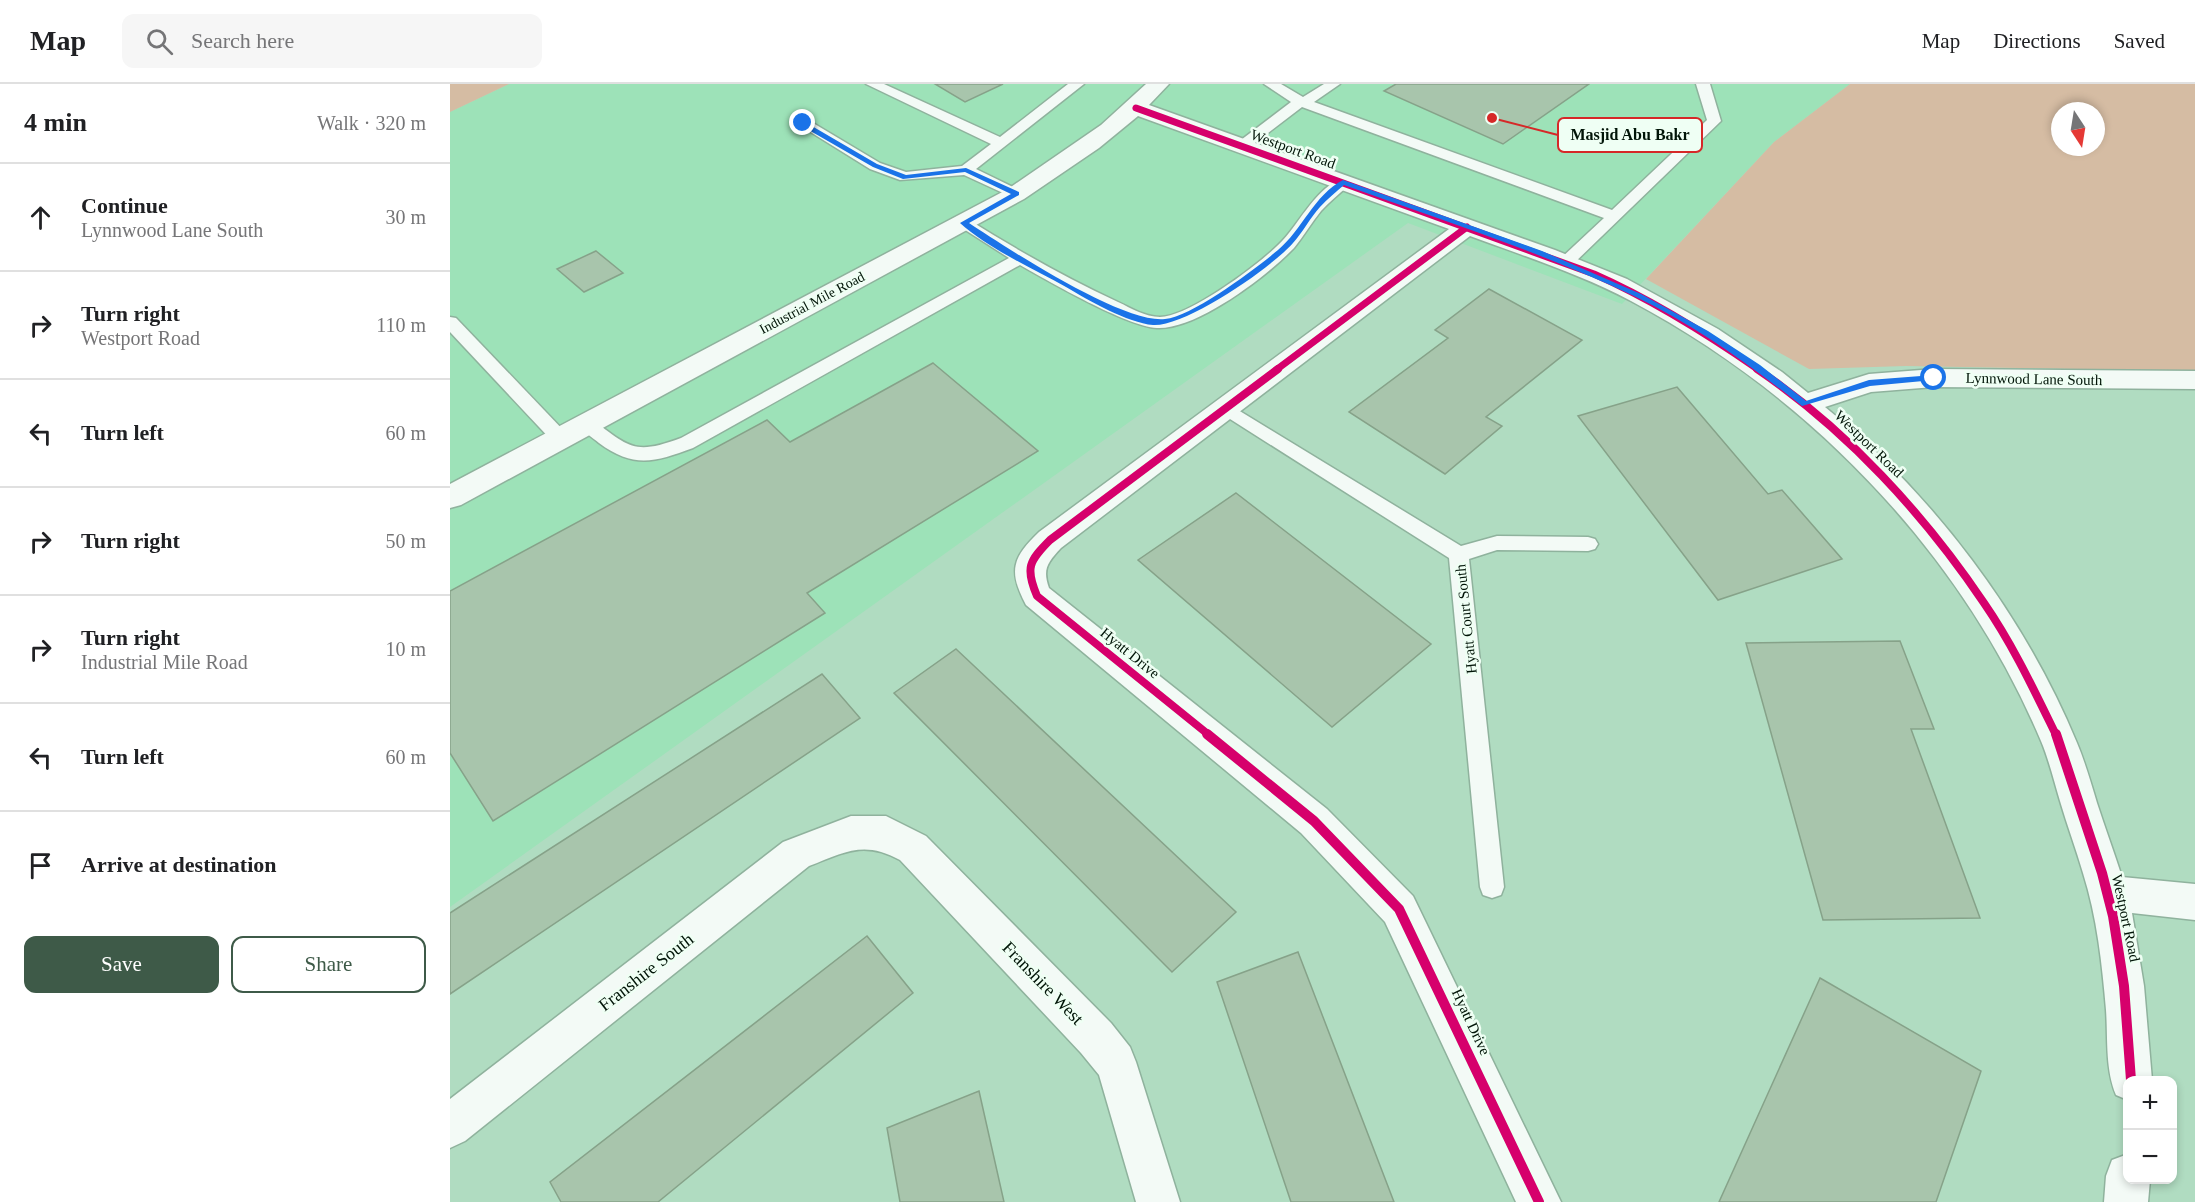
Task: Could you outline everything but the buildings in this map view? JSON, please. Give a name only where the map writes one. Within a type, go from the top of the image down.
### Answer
[{"type":"street","name":"Industrial Mile Road","points":[[450,497],[1016,194],[1089,145],[1136,108],[1158,84]]},
{"type":"street","name":"Westport Road","points":[[1136,108],[1565,263],[1639,295],[1705,332],[1758,366],[1858,450],[1906,502],[1962,570],[2013,649],[2059,742],[2108,893],[2126,993],[2131,1076]]},
{"type":"street","name":"Hyatt Drive","points":[[1467,227],[1050,540],[1033,557],[1028,578],[1037,596],[1314,821],[1399,909],[1539,1202]]},
{"type":"street","name":"Lynnwood Lane South","points":[[1805,404],[1869,383],[1934,378],[2195,380]]},
{"type":"street","name":"Franshire South","points":[[450,1126],[796,854],[850,833]]},
{"type":"street","name":"Franshire West","points":[[850,833],[885,833],[913,848],[1096,1038],[1115,1062],[1119,1072],[1158,1202]]},
{"type":"street","points":[[2108,893],[2195,902]]},
{"type":"street","points":[[2126,1202],[2127,1184]]},
{"type":"lane","points":[[873,84],[1001,143]]},
{"type":"lane","points":[[803,123],[875,166],[905,177],[966,170],[1077,84]]},
{"type":"lane","points":[[1270,84],[1303,103],[1614,216]]},
{"type":"lane","points":[[1242,146],[1300,102],[1303,103],[1333,84]]},
{"type":"lane","points":[[1565,263],[1714,121],[1703,84]]},
{"type":"lane","points":[[966,170],[1016,194]]},
{"type":"lane","points":[[964,223],[1019,259],[1083,294],[1136,318],[1152,322],[1168,322],[1220,296],[1281,251],[1291,242],[1318,204],[1343,183]]},
{"type":"lane","points":[[587,424],[628,454],[640,457],[656,455],[687,443],[1019,259]]},
{"type":"lane","points":[[450,322],[560,438]]},
{"type":"lane","name":"Hyatt Court South","points":[[1225,408],[1459,554],[1492,887]]},
{"type":"lane","points":[[1459,554],[1497,543],[1588,544]]},
{"type":"shaded area","points":[[450,84],[509,84],[450,112]]},
{"type":"shaded area","points":[[509,84],[1850,84],[1774,142],[1622,304],[1408,223],[450,907],[450,112]]},
{"type":"shaded area","points":[[1850,84],[2195,84],[2195,371],[1906,366],[1809,369],[1646,279],[1774,142]]},
{"type":"cycle path","points":[[1136,108],[1547,256],[1594,274],[1641,296],[1708,335],[1772,379],[1832,428],[1888,482],[1939,541],[1985,604],[2025,671],[2059,741],[2102,873],[2113,916],[2124,986],[2131,1076]]},
{"type":"cycle path","points":[[1467,227],[1050,540],[1037,554],[1029,571],[1037,596],[1314,821],[1399,909],[1539,1202]]},
{"type":"place","name":"Masjid Abu Bakr","points":[[1492,118]]},
{"type":"route","points":[[803,123],[875,166],[905,177],[966,170],[1016,194],[964,223],[1019,259],[1083,294],[1112,305],[1136,318],[1152,322],[1168,322],[1220,296],[1291,242],[1318,204],[1343,183],[1539,252],[1639,295],[1705,332],[1758,366],[1805,404],[1869,383],[1934,378]]}]
